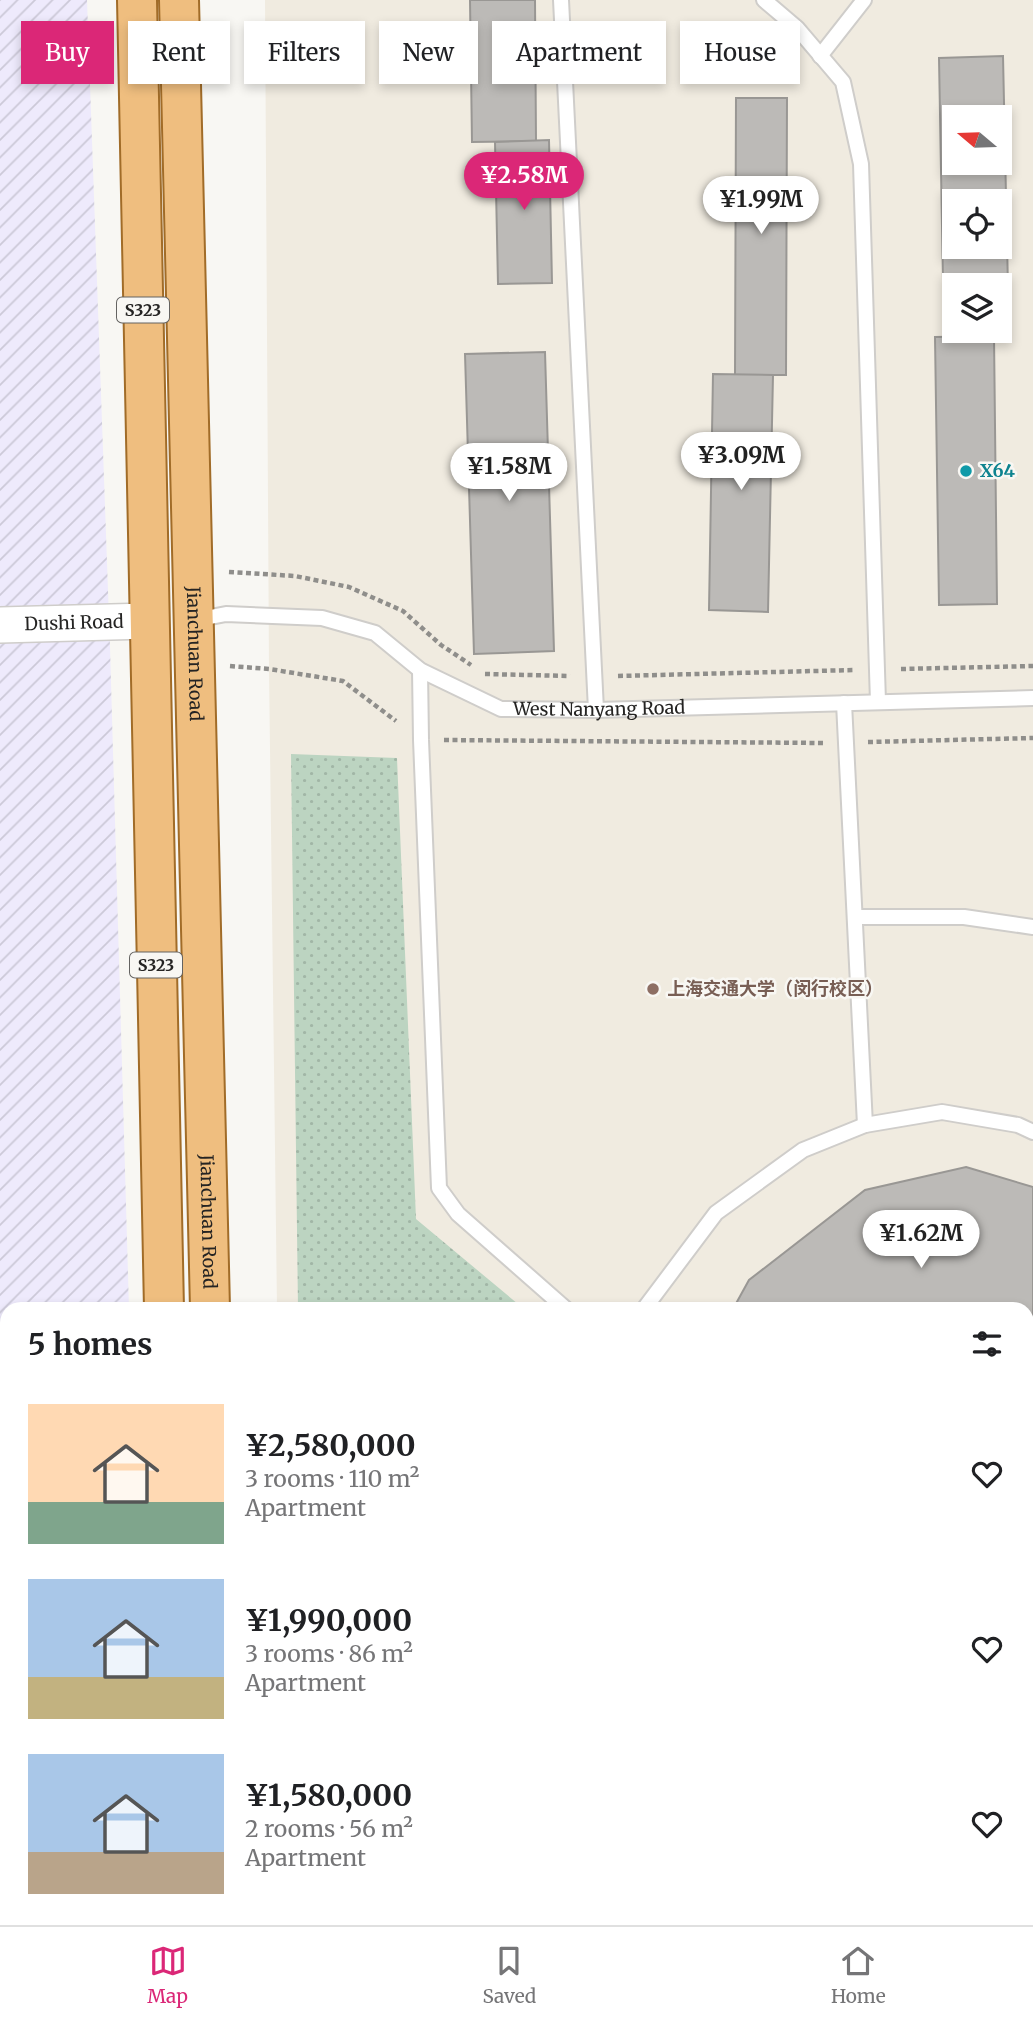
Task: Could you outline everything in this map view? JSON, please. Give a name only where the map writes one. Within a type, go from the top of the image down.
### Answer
[{"type":"main road","name":"S323","points":[[136,0],[164,1302]]},
{"type":"main road","name":"Jianchuan Road","points":[[179,0],[210,1302]]},
{"type":"main road","name":"West Nanyang Road","points":[[148,621],[193,620]]},
{"type":"street","name":"Dushi Road","points":[[0,625],[148,621]]},
{"type":"lane","points":[[561,0],[596,710]]},
{"type":"lane","points":[[764,0],[797,28],[843,82],[861,164],[878,702]]},
{"type":"lane","points":[[820,56],[864,0]]},
{"type":"lane","name":"West Nanyang Road","points":[[193,620],[226,614],[322,618],[375,634],[419,670],[501,709],[596,710],[1033,698]]},
{"type":"lane","points":[[419,670],[439,1188],[457,1214],[558,1302]]},
{"type":"lane","points":[[844,703],[865,1125]]},
{"type":"lane","points":[[855,918],[964,917],[1033,927]]},
{"type":"lane","points":[[649,1302],[716,1213],[803,1150],[865,1125],[942,1112],[1018,1125],[1033,1132]]},
{"type":"path","points":[[226,572],[295,576],[349,587],[403,611],[441,645],[474,667]]},
{"type":"path","points":[[484,674],[594,677],[1033,666]]},
{"type":"shaded area","points":[[0,0],[87,0],[88,21],[21,21],[21,84],[90,84],[129,1302],[0,1302]]},
{"type":"shaded area","name":"上海交通大学（闵行校区）","points":[[265,0],[1033,0],[1033,1302],[277,1302],[266,84],[365,84],[365,21],[265,21]]},
{"type":"green space","points":[[291,754],[397,758],[416,1219],[516,1302],[298,1302]]},
{"type":"building","points":[[470,0],[535,0],[535,21],[492,21],[492,84],[536,84],[536,141],[472,142],[471,84],[478,84],[478,21],[470,21]]},
{"type":"building","points":[[1003,56],[1004,105],[942,105],[942,175],[1006,175],[1006,189],[942,189],[942,225],[939,58]]},
{"type":"building","points":[[736,98],[787,98],[786,375],[735,375]]},
{"type":"building","points":[[549,140],[552,283],[498,284],[495,142]]},
{"type":"building","points":[[943,259],[1007,259],[1008,273],[943,273]]},
{"type":"building","name":"X64","points":[[935,337],[942,337],[942,343],[994,343],[997,604],[939,605]]},
{"type":"building","points":[[545,352],[554,651],[474,654],[465,354]]},
{"type":"building","points":[[713,374],[773,375],[768,612],[709,610]]},
{"type":"building","points":[[966,1167],[1033,1187],[1033,1302],[737,1302],[749,1280],[865,1190]]},
{"type":"place","name":"X64","points":[[966,471]]},
{"type":"place","name":"上海交通大学（闵行校区）","points":[[653,989]]}]
